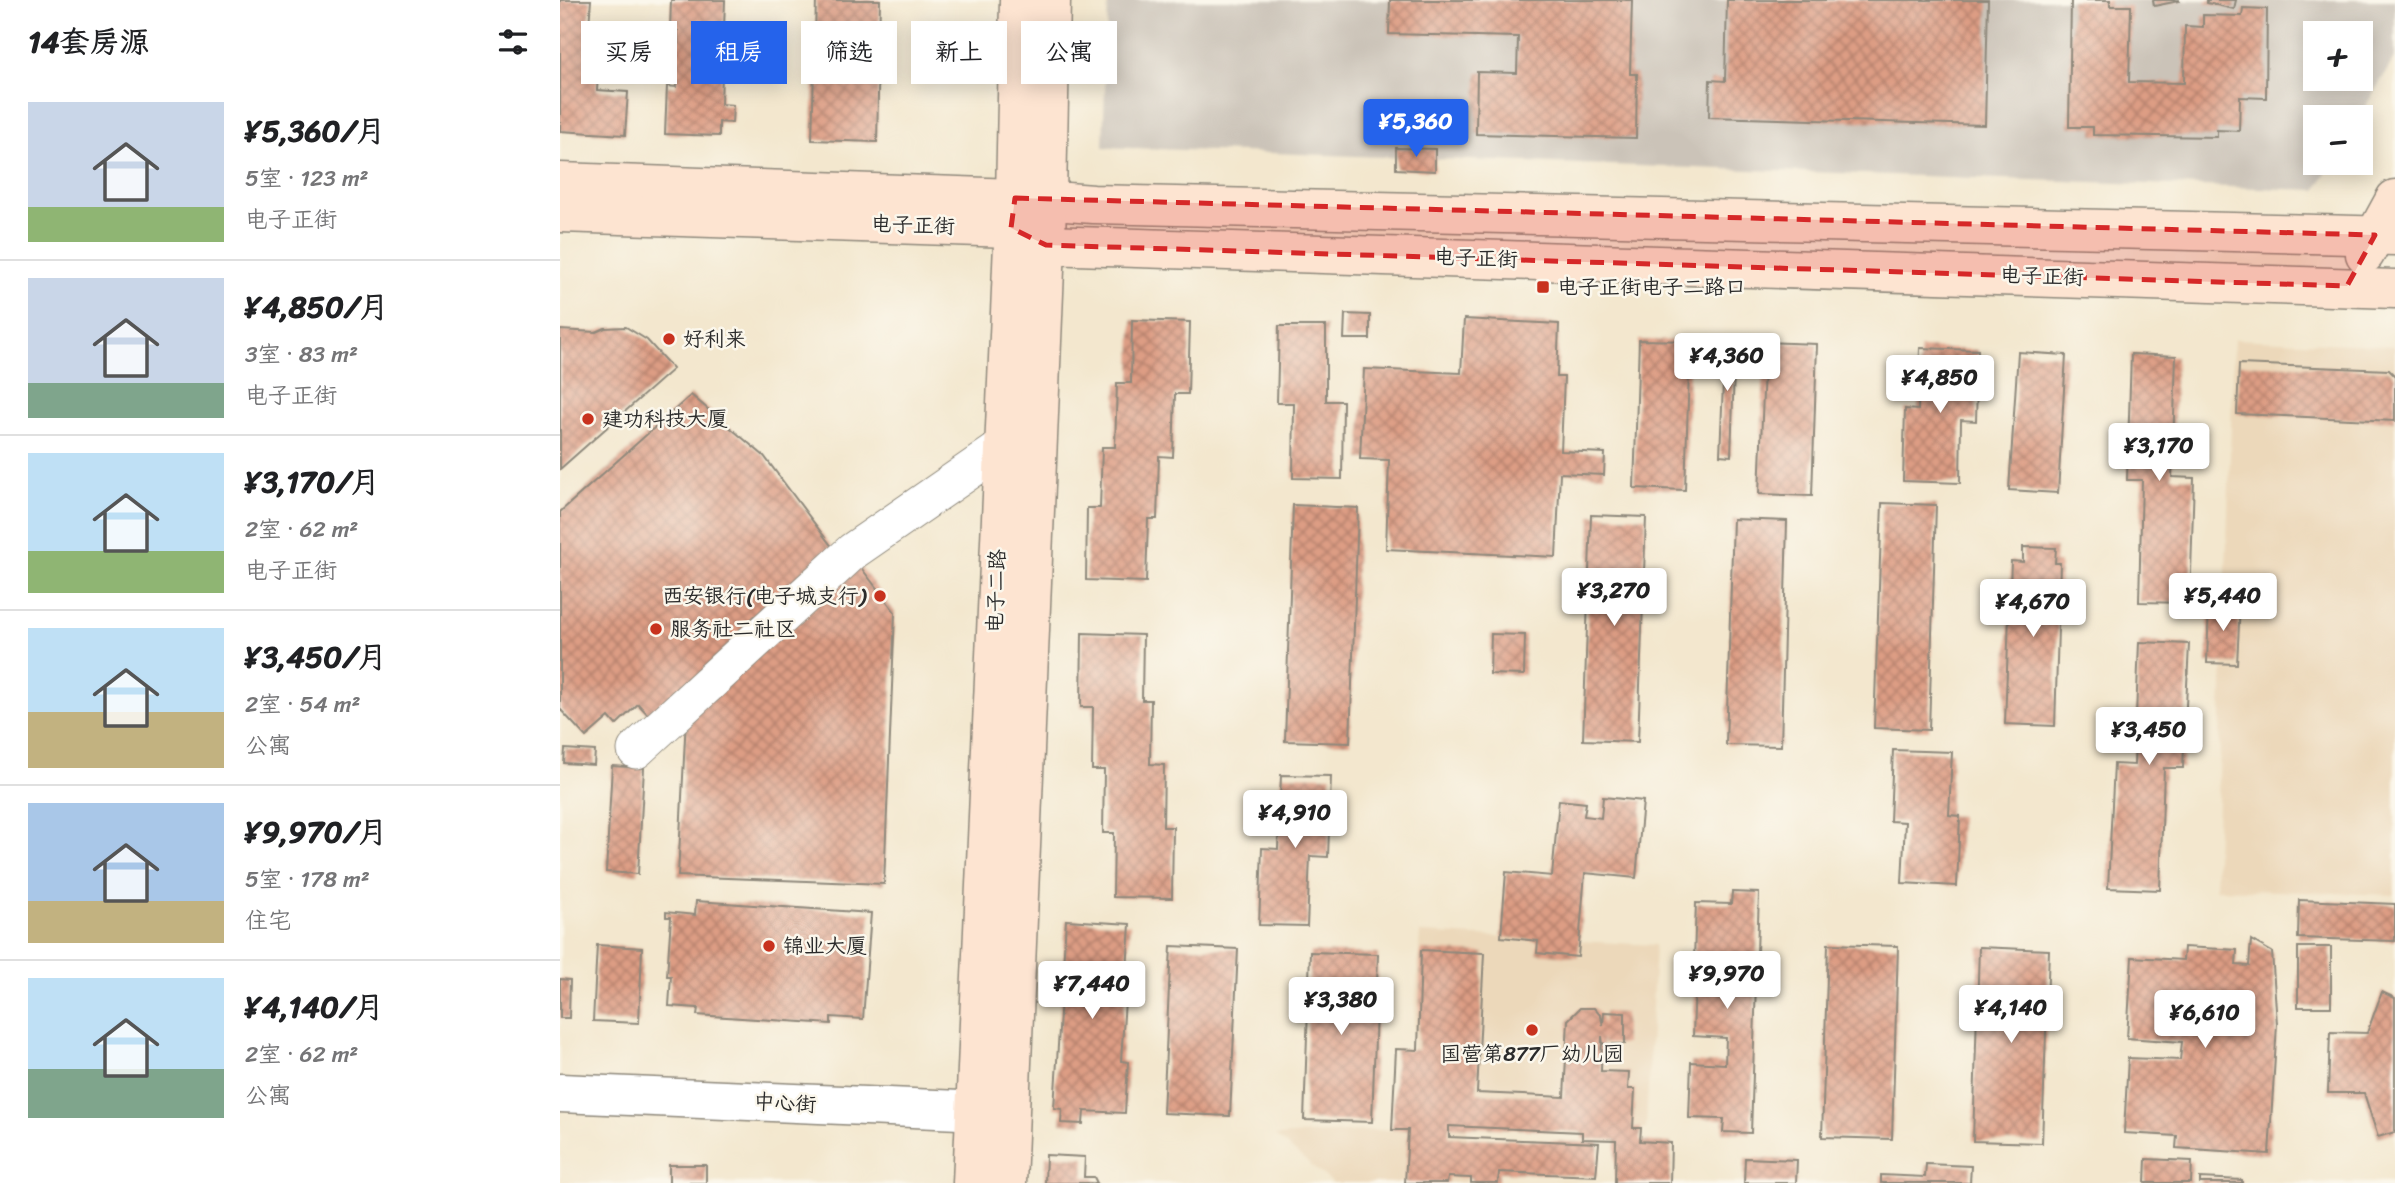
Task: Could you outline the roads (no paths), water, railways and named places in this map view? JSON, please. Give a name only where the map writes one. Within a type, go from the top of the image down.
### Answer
[{"type":"main road","name":"电子二路","points":[[972,1183],[992,1112],[1046,244],[1025,209],[1019,0]]},
{"type":"main road","name":"电子二路","points":[[1007,1183],[992,1112],[1002,448],[1025,209],[1051,0]]},
{"type":"main road","name":"电子正街","points":[[560,182],[1025,209]]},
{"type":"main road","points":[[2347,286],[2385,235],[2395,199]]},
{"type":"main road","name":"电子正街","points":[[560,214],[1025,209],[2385,235]]},
{"type":"main road","name":"电子正街","points":[[1046,244],[2395,289]]},
{"type":"street","points":[[636,750],[853,551],[1002,448]]},
{"type":"street","name":"中心街","points":[[560,1093],[992,1112]]},
{"type":"place","name":"电子正街电子二路口","points":[[1543,287]]},
{"type":"place","name":"好利来","points":[[669,339]]},
{"type":"place","name":"建功科技大厦","points":[[588,419]]},
{"type":"place","name":"西安银行(电子城支行)","points":[[880,596]]},
{"type":"place","name":"服务社二社区","points":[[656,629]]},
{"type":"place","name":"锦业大厦","points":[[769,946]]},
{"type":"place","name":"国营第877厂幼儿园","points":[[1532,1030]]}]
